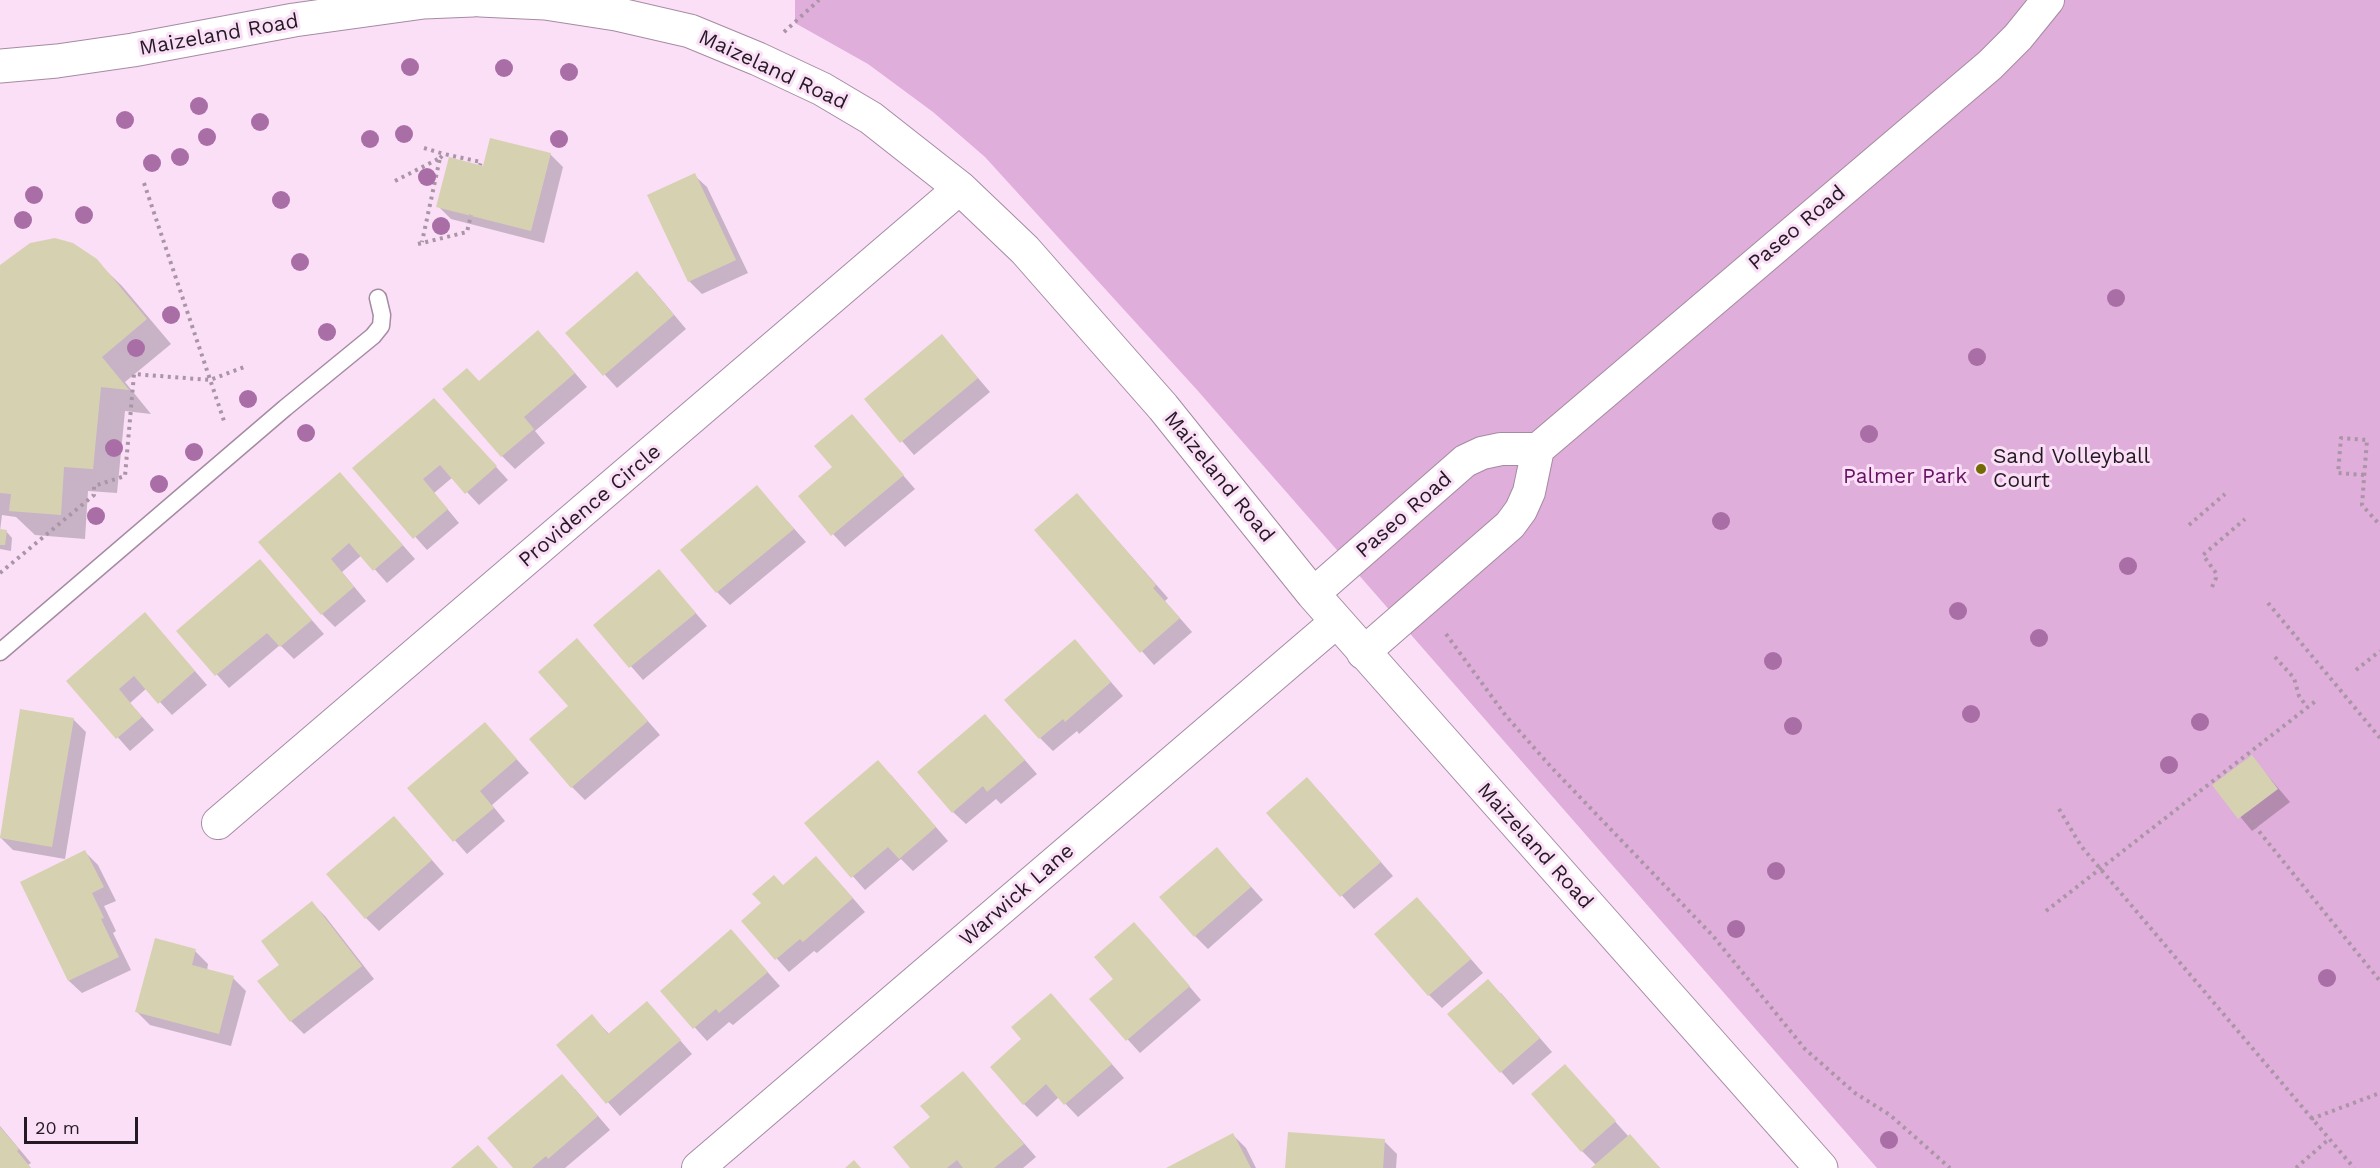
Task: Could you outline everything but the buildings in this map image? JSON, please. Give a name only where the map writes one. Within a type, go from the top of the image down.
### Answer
[{"type":"main road","name":"Maizeland Road","points":[[0,66],[122,52],[294,20],[423,2],[473,0]]},
{"type":"main road","name":"Maizeland Road","points":[[480,0],[545,3],[616,14],[690,31],[822,89],[871,118],[960,188],[1025,250],[1164,407],[1363,653],[1821,1168]]},
{"type":"street","name":"Paseo Road","points":[[1313,594],[1465,461],[1482,453],[1501,449],[1538,449],[1990,65],[2048,0]]},
{"type":"street","name":"Providence Circle","points":[[218,823],[960,188]]},
{"type":"street","points":[[1363,653],[1510,525],[1521,510],[1529,492],[1538,449]]},
{"type":"street","name":"Warwick Lane","points":[[698,1168],[1336,621]]},
{"type":"lane","points":[[0,652],[372,336],[381,326],[382,315],[378,298]]},
{"type":"path","points":[[758,59],[819,0]]},
{"type":"path","points":[[424,148],[481,162],[480,165]]},
{"type":"path","points":[[395,181],[444,154]]},
{"type":"path","points":[[440,158],[420,243],[467,232],[471,215]]},
{"type":"path","points":[[144,183],[227,429]]},
{"type":"path","points":[[1,570],[94,495],[94,486],[125,476],[134,374],[210,380],[244,367]]},
{"type":"path","points":[[2364,475],[2338,472],[2342,438],[2367,440],[2362,505],[2380,525]]},
{"type":"path","points":[[2189,525],[2225,494]]},
{"type":"path","points":[[2212,587],[2216,573],[2203,555],[2245,519]]},
{"type":"path","points":[[2268,603],[2380,738]]},
{"type":"path","points":[[1446,634],[1506,716],[1552,768],[1713,936],[1805,1049],[1855,1093],[1890,1115],[1950,1168]]},
{"type":"path","points":[[2356,670],[2380,651]]},
{"type":"path","points":[[2275,657],[2294,678],[2299,696],[2307,707]]},
{"type":"path","points":[[2046,911],[2317,700]]},
{"type":"path","points":[[2059,809],[2081,846],[2099,868],[2354,1168]]},
{"type":"path","points":[[2245,814],[2380,981]]},
{"type":"path","points":[[2311,1119],[2380,1093]]},
{"type":"path","points":[[2296,1168],[2329,1139]]},
{"type":"green space","name":"Palmer Park","points":[[795,0],[2380,0],[2380,1168],[1877,1168],[1198,391],[985,157],[933,112],[868,64],[795,23]]},
{"type":"place","name":"Sand Volleyball Court","points":[[1981,469]]}]
